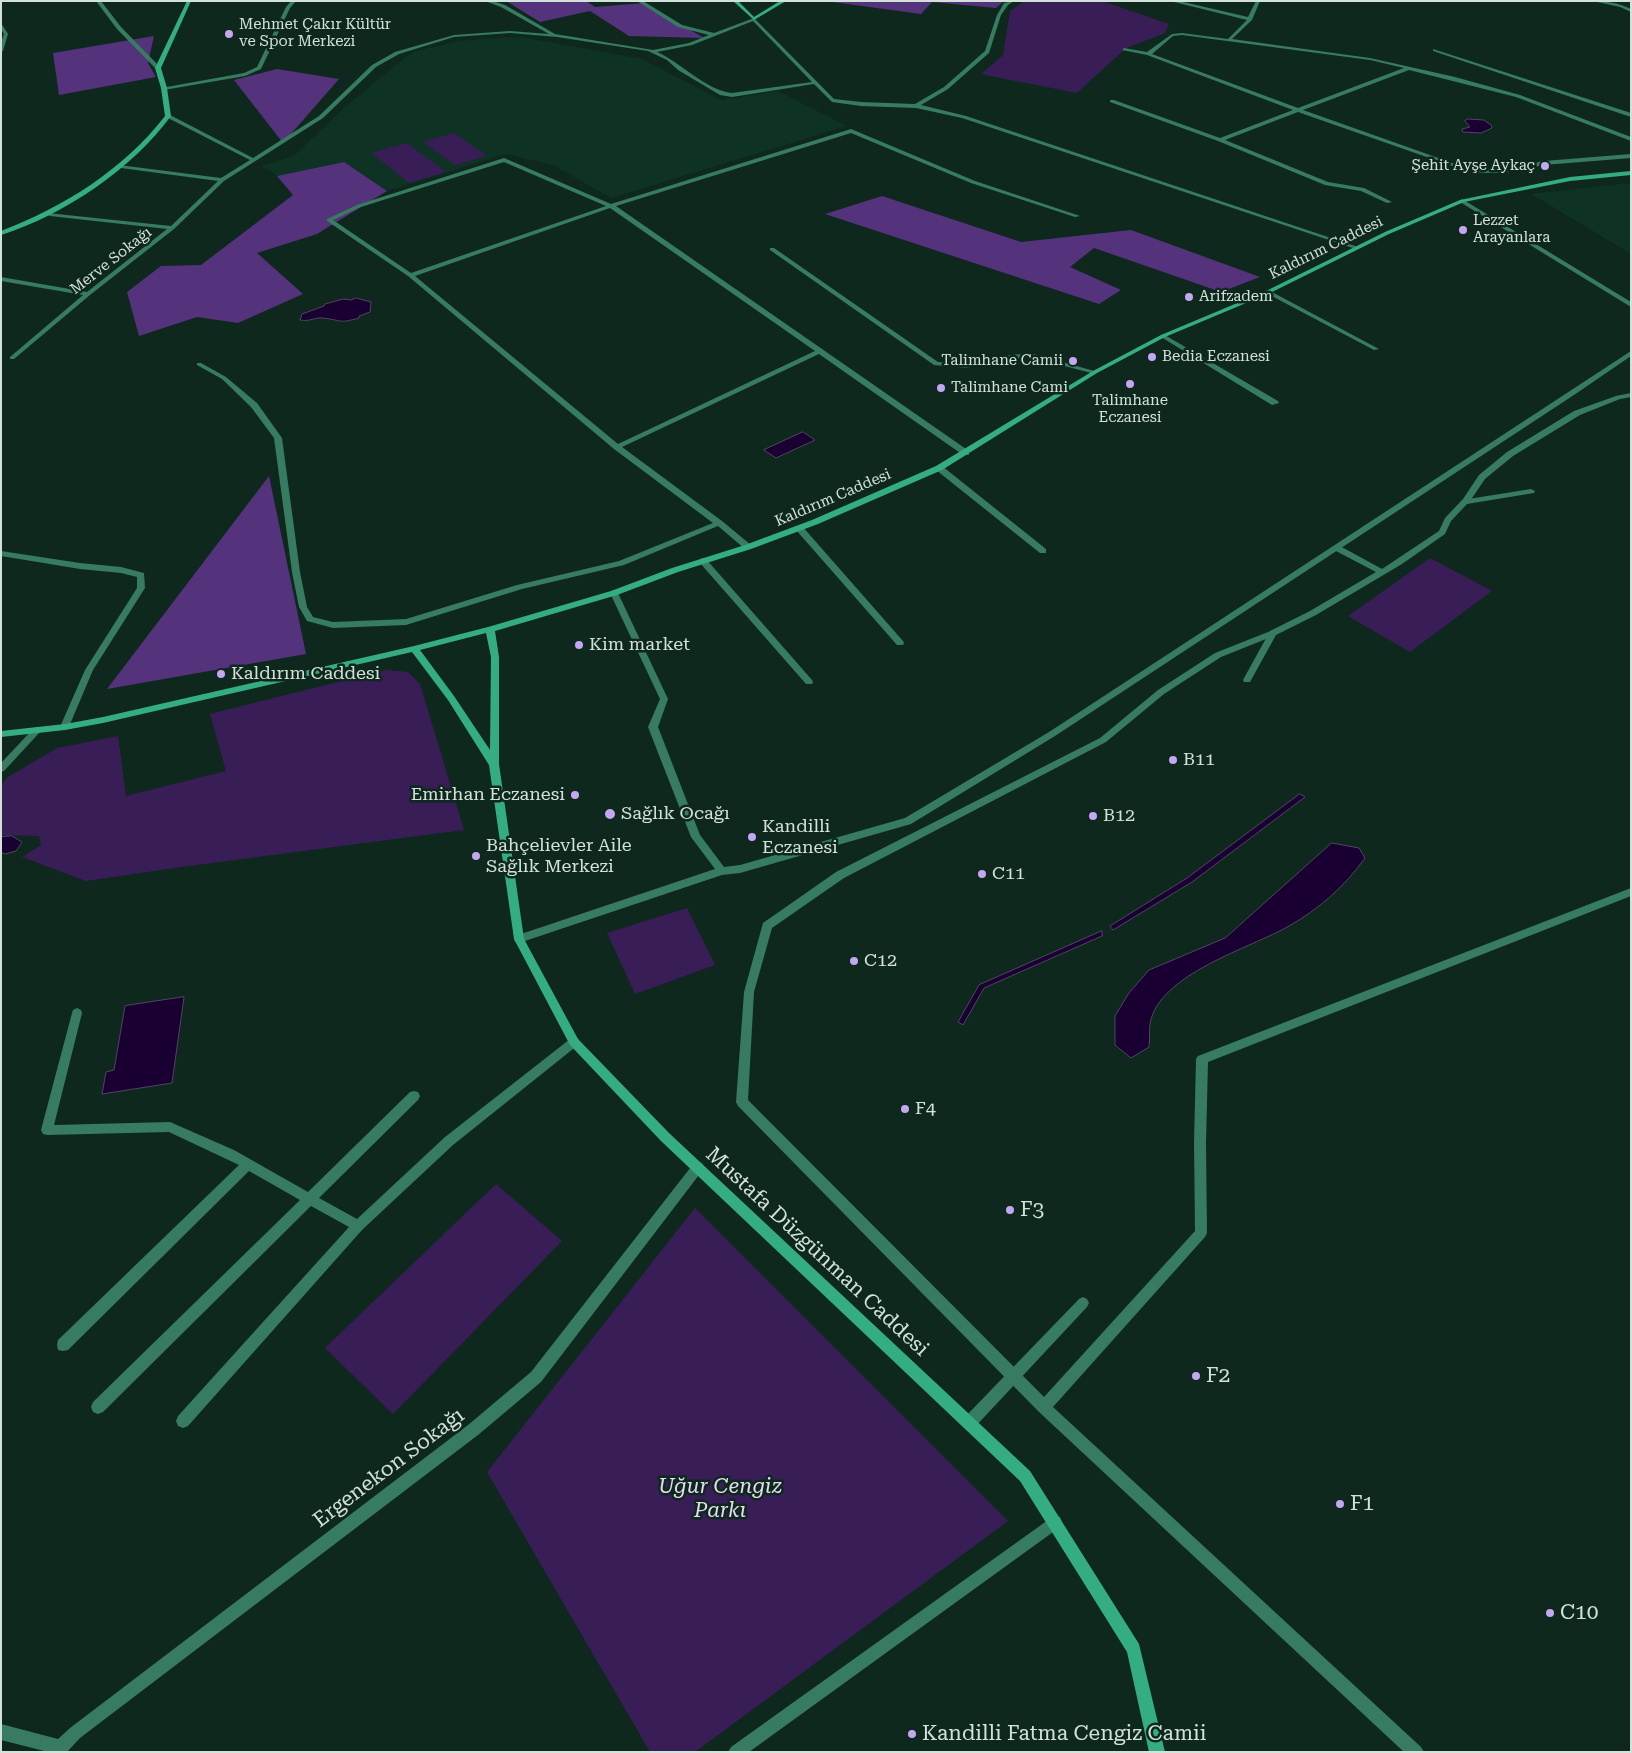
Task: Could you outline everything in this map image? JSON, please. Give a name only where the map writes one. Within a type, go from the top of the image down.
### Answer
[{"type":"street","points":[[1,233],[50,214],[121,166],[159,130],[168,116],[164,88],[158,68],[119,28],[98,1]]},
{"type":"street","points":[[158,68],[189,1]]},
{"type":"street","points":[[164,88],[245,74],[259,68],[288,7],[294,1]]},
{"type":"street","points":[[487,1],[503,6],[557,36],[653,52],[669,59],[722,94],[814,82]]},
{"type":"street","points":[[639,1],[680,26],[712,34]]},
{"type":"street","points":[[735,1],[832,100],[861,104],[916,106],[973,120],[1355,247]]},
{"type":"street","points":[[653,52],[690,44],[754,19],[784,1]]},
{"type":"street","points":[[916,106],[946,88],[987,52],[999,15],[1006,4],[1012,1]]},
{"type":"street","points":[[1172,1],[1250,19]]},
{"type":"street","points":[[1230,40],[1250,19],[1258,1]]},
{"type":"street","points":[[1595,1],[1620,6],[1631,11]]},
{"type":"street","points":[[1,24],[6,34],[1,50]]},
{"type":"street","name":"Merve Sokağı","points":[[12,358],[88,294],[172,228],[222,180],[252,159],[321,118],[374,66],[397,54],[454,36],[510,32],[557,36]]},
{"type":"street","points":[[1148,54],[1172,35],[1182,34],[1370,60],[1518,96],[1631,139]]},
{"type":"street","points":[[1124,49],[1148,54],[1296,110],[1460,167],[1483,171],[1504,171],[1544,163],[1631,156]]},
{"type":"street","points":[[1435,50],[1631,115]]},
{"type":"street","points":[[1220,140],[1408,68]]},
{"type":"street","points":[[1112,101],[1220,140],[1327,184],[1362,189],[1389,202]]},
{"type":"street","points":[[168,116],[252,159]]},
{"type":"street","points":[[410,275],[610,206],[851,131],[973,182],[1077,216]]},
{"type":"street","points":[[748,547],[618,447],[410,275],[329,220],[359,206],[504,160],[610,206],[966,453]]},
{"type":"street","points":[[121,166],[222,180]]},
{"type":"street","name":"Kaldırım Caddesi","points":[[1,734],[64,727],[414,649],[490,630],[614,593],[675,570],[748,547],[799,528],[939,468],[1095,372],[1163,336],[1268,292],[1355,247],[1462,202],[1570,179],[1631,173]]},
{"type":"street","points":[[1462,202],[1631,304]]},
{"type":"street","points":[[50,214],[172,228]]},
{"type":"street","points":[[772,249],[936,364],[966,366],[1002,358],[1030,355],[1095,372]]},
{"type":"street","points":[[1,279],[88,294]]},
{"type":"street","points":[[1268,292],[1376,350]]},
{"type":"street","points":[[1163,336],[1275,403]]},
{"type":"street","points":[[618,447],[820,351]]},
{"type":"street","points":[[519,939],[722,871],[740,869],[908,821],[1052,734],[1338,548],[1631,353]]},
{"type":"street","points":[[200,364],[224,378],[254,405],[278,438],[296,572],[303,607],[310,619],[333,625],[406,622],[520,587],[621,563],[719,523]]},
{"type":"street","points":[[1416,1752],[1044,1407],[742,1102],[749,992],[767,926],[840,875],[1102,740],[1161,692],[1218,655],[1273,633],[1314,613],[1382,572],[1442,532],[1448,520],[1465,502],[1482,477],[1510,454],[1577,413],[1631,395]]},
{"type":"street","points":[[939,468],[1043,551]]},
{"type":"street","points":[[1465,502],[1531,491]]},
{"type":"street","points":[[799,528],[900,643]]},
{"type":"street","points":[[1338,548],[1382,572]]},
{"type":"street","points":[[1,553],[80,566],[121,570],[141,575],[141,588],[89,670],[64,727]]},
{"type":"street","points":[[703,561],[809,682]]},
{"type":"street","points":[[614,593],[664,699],[653,727],[696,837],[722,871]]},
{"type":"street","name":"Mustafa Düzgünman Caddesi","points":[[490,630],[496,657],[494,764],[519,939],[574,1042],[665,1137],[1025,1476],[1134,1649],[1156,1752]]},
{"type":"street","points":[[1247,680],[1273,633]]},
{"type":"street","name":"Mustafa Düzgünman Caddesi","points":[[414,649],[451,698],[494,764]]},
{"type":"street","points":[[1,769],[37,730]]},
{"type":"street","points":[[1044,1407],[1201,1233],[1200,1143],[1202,1059],[1631,892]]},
{"type":"street","points":[[77,1013],[47,1130],[170,1127],[248,1164],[358,1226]]},
{"type":"street","points":[[183,1421],[358,1226],[449,1141],[574,1042]]},
{"type":"street","points":[[98,1407],[414,1096]]},
{"type":"street","points":[[63,1345],[248,1164]]},
{"type":"street","name":"Ergenekon Sokağı","points":[[58,1750],[75,1733],[473,1430],[536,1377],[698,1167]]},
{"type":"street","points":[[969,1423],[1083,1303]]},
{"type":"street","points":[[736,1752],[1054,1522]]},
{"type":"street","points":[[1,1732],[58,1750]]},
{"type":"shaded area","points":[[506,1],[586,1],[595,7],[644,3],[704,38],[629,36],[590,11],[540,22]]},
{"type":"shaded area","points":[[825,1],[1004,1],[996,8],[932,2],[921,14]]},
{"type":"shaded area","points":[[154,36],[148,63],[156,77],[59,95],[53,53]]},
{"type":"shaded area","points":[[506,37],[527,38],[642,59],[721,100],[778,91],[847,126],[611,198],[553,165],[506,154],[387,191],[344,162],[277,176],[263,166],[295,155],[344,108],[415,51],[460,41]]},
{"type":"shaded area","points":[[277,69],[339,79],[283,143],[234,80]]},
{"type":"shaded area","points":[[1468,119],[1484,120],[1492,128],[1481,133],[1463,132],[1462,129],[1470,127],[1465,121]]},
{"type":"shaded area","points":[[344,162],[387,191],[317,234],[257,253],[303,294],[238,323],[197,317],[139,336],[127,292],[161,266],[201,265],[293,195],[277,176]]},
{"type":"shaded area","points":[[1631,183],[1631,254],[1531,194]]},
{"type":"shaded area","points":[[882,196],[1021,242],[1131,230],[1260,277],[1221,292],[1094,248],[1070,267],[1121,290],[1099,304],[825,214]]},
{"type":"shaded area","points":[[356,298],[371,302],[370,312],[359,316],[359,318],[347,321],[320,318],[300,320],[302,314],[325,304]]},
{"type":"shaded area","points":[[803,432],[815,440],[776,458],[764,450]]},
{"type":"shaded area","points":[[269,476],[306,654],[107,689]]},
{"type":"shaded area","points":[[1300,794],[1305,797],[1192,882],[1113,930],[1110,926],[1187,878]]},
{"type":"shaded area","points":[[12,836],[22,842],[16,851],[5,854],[1,852],[1,837]]},
{"type":"shaded area","points":[[1332,843],[1359,848],[1365,858],[1331,896],[1289,926],[1208,964],[1187,977],[1170,991],[1157,1006],[1150,1024],[1149,1047],[1131,1058],[1115,1045],[1115,1016],[1129,993],[1149,970],[1225,938]]},
{"type":"shaded area","points":[[1102,931],[1102,936],[984,988],[963,1025],[958,1022],[979,985]]},
{"type":"shaded area","points":[[184,997],[172,1083],[102,1094],[106,1072],[114,1070],[125,1006]]},
{"type":"green space","points":[[1025,1],[1102,1],[1169,24],[1165,33],[1126,48],[1077,93],[981,74],[1003,55],[1010,11]]},
{"type":"green space","points":[[454,133],[487,156],[455,165],[423,142]]},
{"type":"green space","points":[[407,143],[446,172],[409,183],[371,153]]},
{"type":"green space","points":[[1430,558],[1492,591],[1410,652],[1348,616]]},
{"type":"green space","points":[[386,670],[408,672],[420,684],[464,830],[86,881],[22,857],[41,845],[39,836],[1,835],[1,785],[8,777],[57,748],[118,736],[126,796],[226,771],[210,714]]},
{"type":"green space","points":[[687,908],[715,965],[635,994],[607,933]]},
{"type":"green space","points":[[496,1184],[562,1241],[393,1414],[325,1348]]},
{"type":"green space","name":"Uğur Cengiz Parkı","points":[[695,1208],[1008,1521],[695,1752],[650,1752],[487,1472]]},
{"type":"place","name":"Mehmet Çakır Kültür ve Spor Merkezi","points":[[229,34]]},
{"type":"place","name":"Şehit Ayşe Aykaç","points":[[1545,166]]},
{"type":"place","name":"Lezzet Arayanlara","points":[[1463,230]]},
{"type":"place","name":"Arifzadem","points":[[1189,297]]},
{"type":"place","name":"Bedia Eczanesi","points":[[1152,357]]},
{"type":"place","name":"Talimhane Camii","points":[[1073,361]]},
{"type":"place","name":"Talimhane Eczanesi","points":[[1130,384]]},
{"type":"place","name":"Talimhane Cami","points":[[941,388]]},
{"type":"place","name":"Kim market","points":[[579,645]]},
{"type":"place","name":"Kaldırım Caddesi","points":[[221,674]]},
{"type":"place","name":"B11","points":[[1173,760]]},
{"type":"place","name":"Emirhan Eczanesi","points":[[575,795]]},
{"type":"place","name":"Sağlık Ocağı","points":[[610,814]]},
{"type":"place","name":"B12","points":[[1093,816]]},
{"type":"place","name":"Kandilli Eczanesi","points":[[752,837]]},
{"type":"place","name":"Bahçelievler Aile Sağlık Merkezi","points":[[476,856]]},
{"type":"place","name":"C11","points":[[982,874]]},
{"type":"place","name":"C12","points":[[854,961]]},
{"type":"place","name":"F4","points":[[905,1109]]},
{"type":"place","name":"F3","points":[[1010,1210]]},
{"type":"place","name":"F2","points":[[1196,1376]]},
{"type":"place","name":"F1","points":[[1340,1504]]},
{"type":"place","name":"C10","points":[[1550,1613]]},
{"type":"place","name":"Kandilli Fatma Cengiz Camii","points":[[912,1734]]}]
